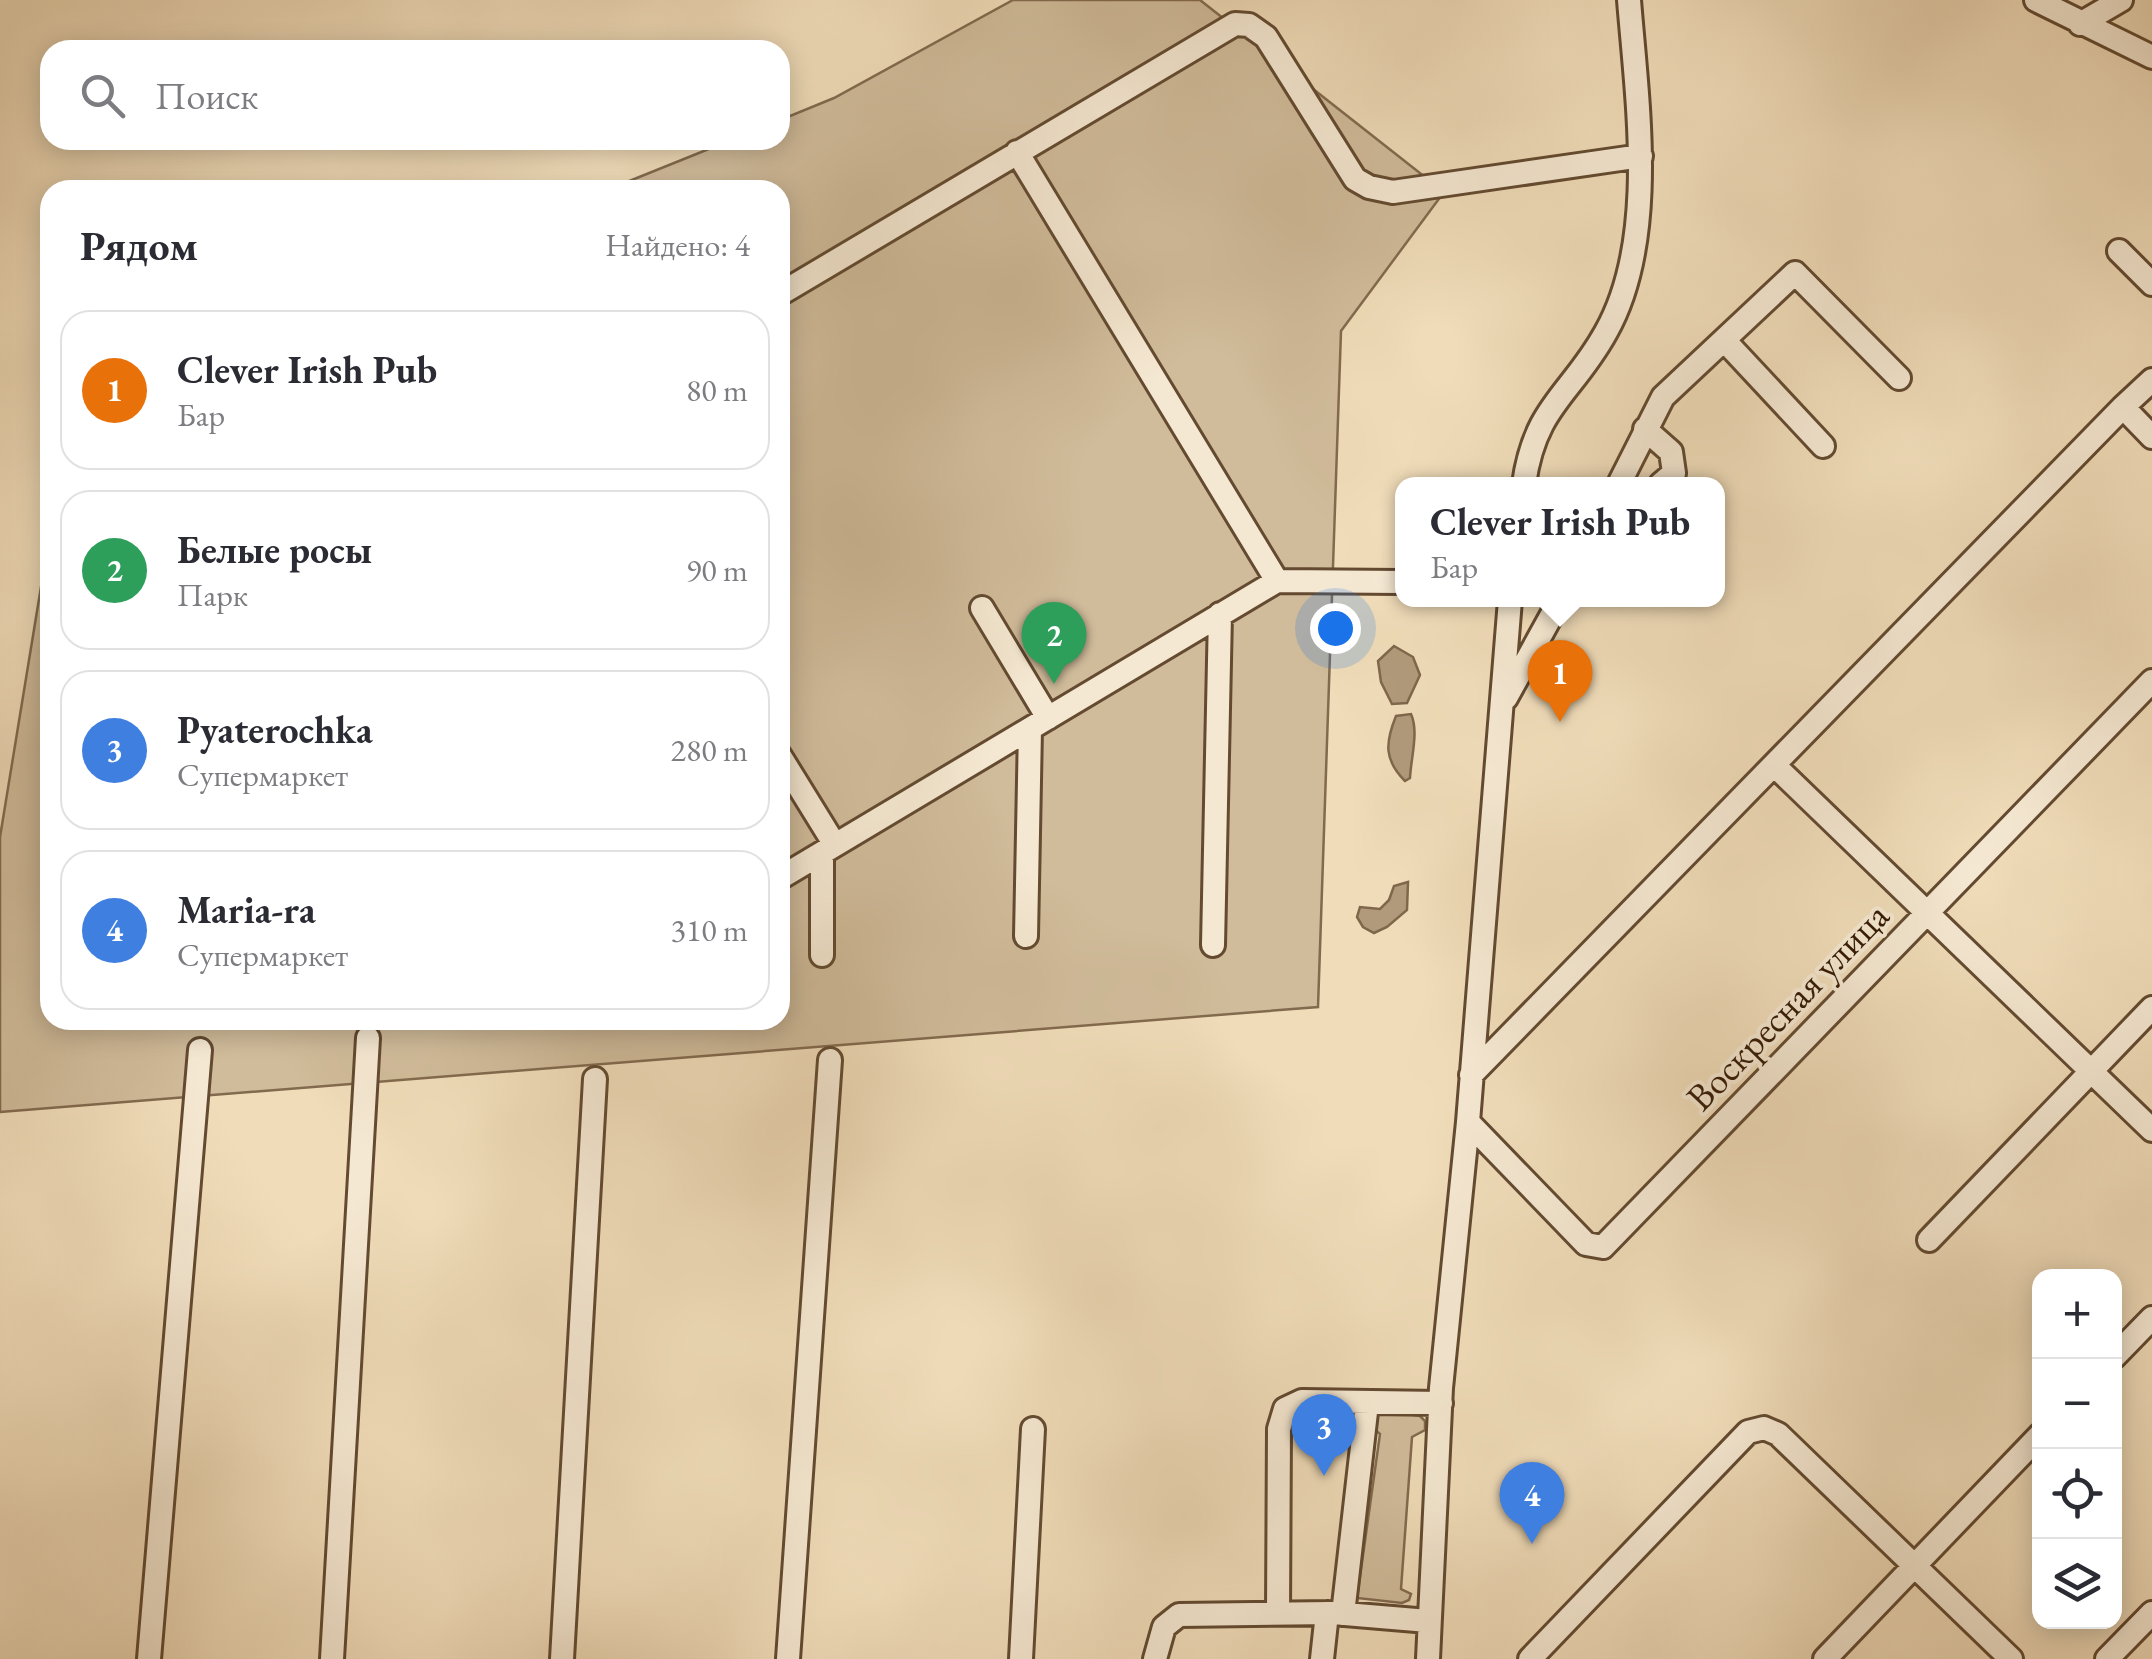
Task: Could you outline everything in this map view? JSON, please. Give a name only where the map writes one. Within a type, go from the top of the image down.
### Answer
[{"type":"street","points":[[1525,477],[1534,436],[1551,405],[1608,330],[1625,284],[1637,223],[1640,156],[1629,0]]},
{"type":"street","points":[[2036,0],[2152,57]]},
{"type":"street","points":[[2080,24],[2121,0]]},
{"type":"street","points":[[790,288],[1235,24],[1249,25],[1266,38],[1355,179],[1369,187],[1392,192],[1640,156]]},
{"type":"street","points":[[1017,152],[1276,581]]},
{"type":"street","points":[[2118,251],[2152,284]]},
{"type":"street","points":[[1622,477],[1663,397],[1795,273],[1898,378]]},
{"type":"street","points":[[1725,341],[1823,446]]},
{"type":"street","points":[[1471,1075],[2152,380]]},
{"type":"street","points":[[2123,406],[2152,436]]},
{"type":"street","points":[[1646,429],[1671,452],[1674,473],[1669,477]]},
{"type":"street","points":[[790,872],[1276,581],[1395,582]]},
{"type":"street","points":[[1428,1659],[1441,1404],[1509,607]]},
{"type":"street","points":[[1502,705],[1556,607]]},
{"type":"street","points":[[982,608],[1039,723],[1026,936]]},
{"type":"street","points":[[1214,945],[1220,614]]},
{"type":"street","name":"Воскресная улица","points":[[1468,1122],[1586,1244],[1603,1247],[2152,681]]},
{"type":"street","points":[[1775,766],[2152,1130]]},
{"type":"street","points":[[790,775],[829,849],[822,955]]},
{"type":"street","points":[[1929,1240],[2152,1008]]},
{"type":"street","points":[[332,1659],[368,1038]]},
{"type":"street","points":[[149,1659],[200,1050]]},
{"type":"street","points":[[788,1659],[830,1060]]},
{"type":"street","points":[[562,1659],[595,1079]]},
{"type":"street","points":[[2122,1349],[2152,1318]]},
{"type":"street","points":[[1278,1613],[1276,1518],[1280,1418],[1285,1410],[1302,1401],[1441,1404]]},
{"type":"street","points":[[1322,1659],[1335,1613],[1367,1404]]},
{"type":"street","points":[[1530,1659],[1748,1432],[1764,1428],[1778,1434],[2011,1659]]},
{"type":"street","points":[[1021,1659],[1033,1429]]},
{"type":"street","points":[[1824,1659],[2032,1443]]},
{"type":"street","points":[[1155,1659],[1164,1627],[1179,1615],[1335,1613],[1428,1621]]},
{"type":"street","points":[[2106,1659],[2152,1613]]},
{"type":"shaded area","points":[[1013,0],[1200,0],[1444,192],[1341,331],[1318,1007],[0,1112],[0,837],[40,593],[40,1030],[790,1030],[790,180],[632,180],[706,150],[790,150],[790,116],[834,98]]},
{"type":"shaded area","points":[[1394,646],[1413,657],[1420,675],[1407,703],[1392,704],[1381,682],[1378,661]]},
{"type":"shaded area","points":[[1411,714],[1414,745],[1410,778],[1405,781],[1393,766],[1388,743],[1396,716]]},
{"type":"shaded area","points":[[1408,882],[1407,910],[1374,933],[1363,927],[1357,917],[1360,907],[1380,909],[1389,900],[1394,886]]},
{"type":"shaded area","points":[[1377,1409],[1420,1416],[1425,1421],[1425,1430],[1412,1437],[1401,1589],[1411,1594],[1402,1603],[1357,1598],[1380,1434],[1372,1427]]},
{"type":"place","name":"Белые росы","points":[[1054,684]]},
{"type":"place","name":"Clever Irish Pub","points":[[1560,722]]},
{"type":"place","name":"Pyaterochka","points":[[1324,1476]]},
{"type":"place","name":"Maria-ra","points":[[1532,1544]]}]
